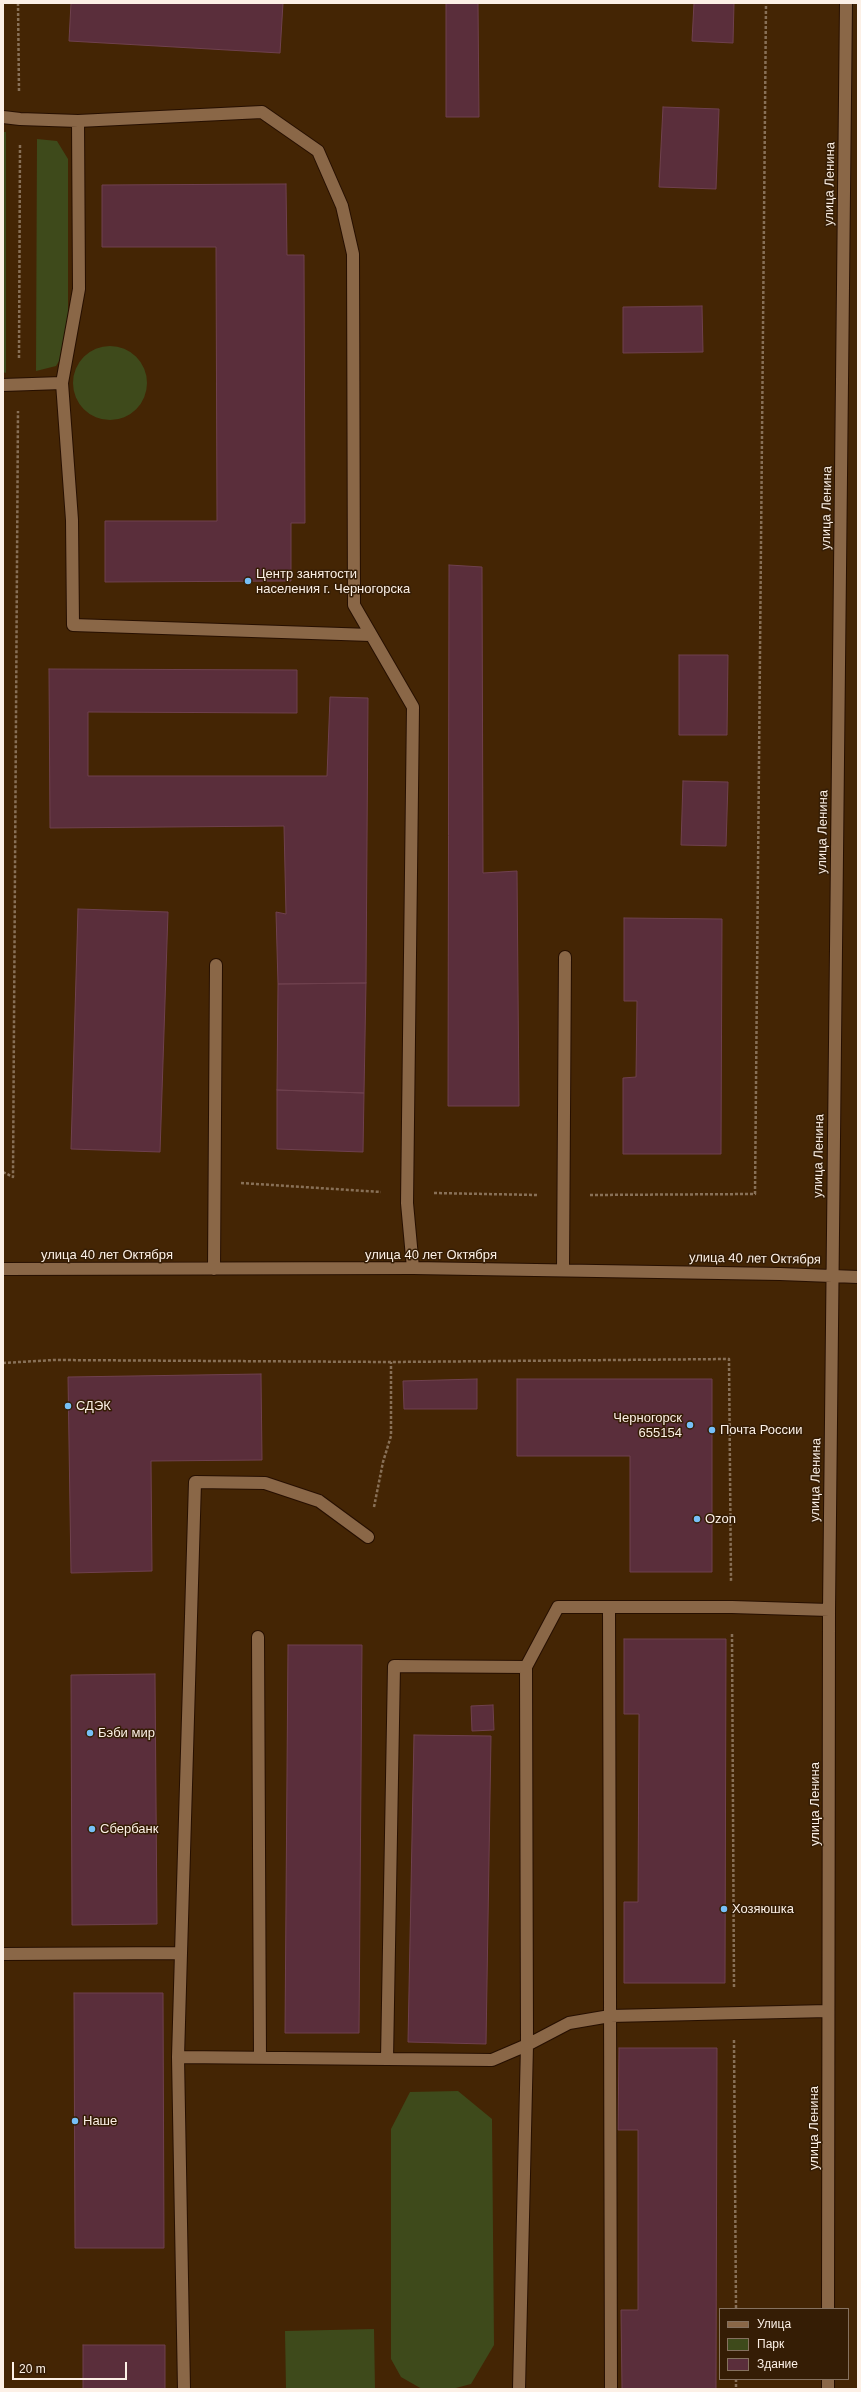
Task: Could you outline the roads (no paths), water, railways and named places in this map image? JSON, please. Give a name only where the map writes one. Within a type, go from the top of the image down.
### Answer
[{"type":"street","name":"улица Ленина","points":[[828,2308],[829,1610],[846,3]]},
{"type":"street","points":[[3,117],[78,121],[262,112],[318,151],[342,206],[353,254],[354,605],[413,707],[407,1193],[413,1268]]},
{"type":"street","points":[[78,121],[79,289],[62,383],[72,520],[73,625],[371,635]]},
{"type":"street","points":[[3,385],[62,383]]},
{"type":"street","points":[[563,1270],[565,957]]},
{"type":"street","points":[[214,1269],[216,1182],[216,965]]},
{"type":"street","name":"улица 40 лет Октября","points":[[3,1269],[413,1268],[832,1275],[858,1277]]},
{"type":"street","points":[[184,2389],[178,2056],[195,1482],[265,1483],[319,1501],[368,1537]]},
{"type":"street","points":[[519,2389],[528,2045],[526,1667],[558,1607],[732,1607],[829,1610]]},
{"type":"street","points":[[609,1607],[612,2389]]},
{"type":"street","points":[[258,1637],[260,2058]]},
{"type":"street","points":[[387,2058],[394,1666],[526,1667]]},
{"type":"street","points":[[3,1954],[181,1953]]},
{"type":"street","points":[[178,2056],[492,2060],[528,2045],[568,2023],[610,2016],[828,2011]]},
{"type":"place","name":"Центр занятости населения г. Черногорска","points":[[248,581]]},
{"type":"place","name":"СДЭК","points":[[68,1406]]},
{"type":"place","name":"Черногорск 655154","points":[[690,1425]]},
{"type":"place","name":"Почта России","points":[[712,1430]]},
{"type":"place","name":"Ozon","points":[[697,1519]]},
{"type":"place","name":"Бэби мир","points":[[90,1733]]},
{"type":"place","name":"Сбербанк","points":[[92,1829]]},
{"type":"place","name":"Хозяюшка","points":[[724,1909]]},
{"type":"place","name":"Наше","points":[[75,2121]]}]
